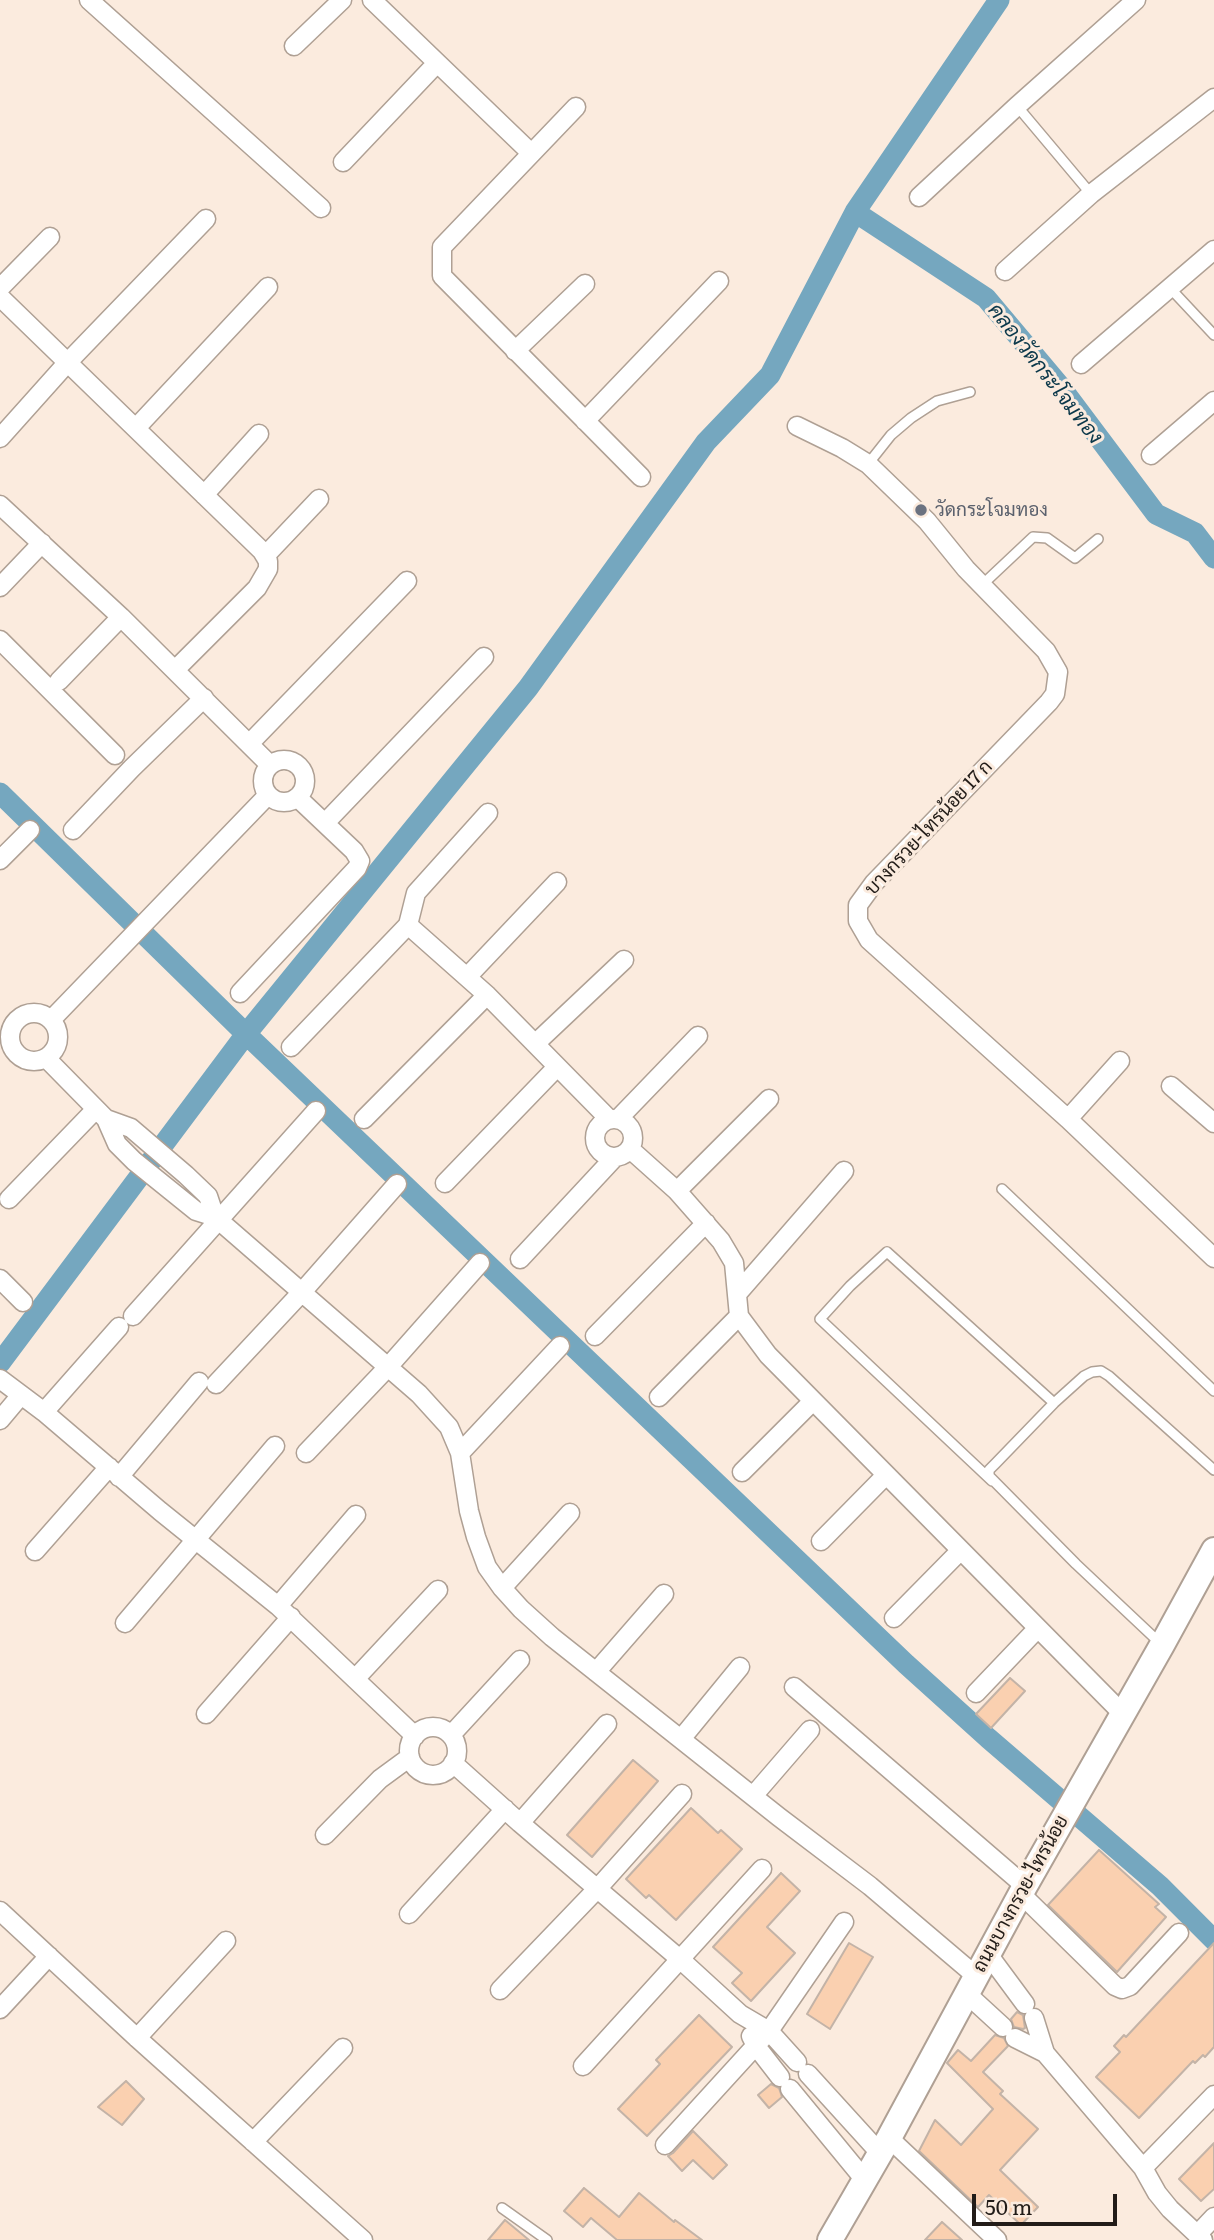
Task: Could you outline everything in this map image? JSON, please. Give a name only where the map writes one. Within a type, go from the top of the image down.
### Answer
[{"type":"main road","name":"ถนนบางกรวย-ไทรน้อย","points":[[830,2240],[1214,1549]]},
{"type":"street","points":[[89,0],[321,208]]},
{"type":"street","points":[[294,46],[342,0]]},
{"type":"street","points":[[372,0],[531,153]]},
{"type":"street","points":[[919,197],[1136,0]]},
{"type":"street","points":[[343,162],[437,63]]},
{"type":"street","points":[[1004,271],[1091,194],[1214,98]]},
{"type":"street","points":[[576,107],[442,247],[442,276],[641,477]]},
{"type":"street","points":[[0,438],[68,362],[206,219]]},
{"type":"street","points":[[0,288],[50,237]]},
{"type":"street","points":[[1081,364],[1214,250]]},
{"type":"street","points":[[586,421],[719,281]]},
{"type":"street","points":[[516,351],[585,284]]},
{"type":"street","points":[[136,428],[268,287]]},
{"type":"street","points":[[0,297],[136,428],[268,561],[268,569],[257,588],[175,670]]},
{"type":"street","points":[[1151,455],[1214,401]]},
{"type":"street","name":"บางกรวย-ไทรน้อย 17 ก","points":[[797,426],[868,464],[927,521],[982,585],[1045,650],[1058,672],[1055,694],[1049,702],[874,883],[858,905],[858,921],[869,940],[1068,1119],[1214,1258]]},
{"type":"street","points":[[204,495],[259,434]]},
{"type":"street","points":[[265,556],[318,499]]},
{"type":"street","points":[[0,505],[121,617],[270,765]]},
{"type":"street","points":[[0,587],[42,543]]},
{"type":"street","points":[[249,744],[407,581]]},
{"type":"street","points":[[59,681],[121,617]]},
{"type":"street","points":[[0,640],[115,755]]},
{"type":"street","points":[[325,823],[484,657]]},
{"type":"street","points":[[74,830],[132,768],[204,698]]},
{"type":"street","points":[[285,760],[300,767],[305,783],[298,798],[282,803],[268,795],[264,791],[262,780],[270,765],[285,760]]},
{"type":"street","points":[[51,1020],[268,795]]},
{"type":"street","points":[[240,993],[357,868],[360,861],[359,856],[298,798]]},
{"type":"street","points":[[291,1047],[408,925],[416,893],[488,813]]},
{"type":"street","points":[[0,860],[30,830]]},
{"type":"street","points":[[467,977],[557,882]]},
{"type":"street","points":[[408,925],[487,995],[557,1067],[613,1119],[626,1123],[632,1131],[633,1140],[622,1153],[520,1259]]},
{"type":"street","points":[[536,1043],[624,960]]},
{"type":"street","points":[[364,1119],[487,995]]},
{"type":"street","points":[[0,1011],[13,1024]]},
{"type":"street","points":[[31,1013],[51,1020],[58,1040],[52,1053],[46,1058],[33,1061],[25,1060],[6,1048],[13,1024],[31,1013]]},
{"type":"street","points":[[698,1036],[613,1119],[600,1124],[595,1131],[597,1149],[605,1155],[622,1153],[677,1191],[706,1223],[734,1263],[739,1315],[768,1355],[1122,1713]]},
{"type":"street","points":[[46,1058],[101,1114],[117,1144],[134,1161],[196,1211],[217,1218],[419,1394],[449,1427],[460,1453],[476,1537],[487,1567],[502,1588],[552,1637],[870,1886],[977,1975],[1030,2011],[1045,2053]]},
{"type":"street","points":[[1068,1119],[1120,1061]]},
{"type":"street","points":[[445,1183],[557,1067]]},
{"type":"street","points":[[1171,1086],[1214,1123]]},
{"type":"street","points":[[677,1191],[769,1099]]},
{"type":"street","points":[[44,1412],[316,1111]]},
{"type":"street","points":[[101,1114],[131,1128],[186,1175],[208,1196],[217,1218]]},
{"type":"street","points":[[9,1199],[101,1114]]},
{"type":"street","points":[[737,1294],[844,1171]]},
{"type":"street","points":[[35,1551],[302,1292],[397,1184]]},
{"type":"street","points":[[595,1336],[706,1223]]},
{"type":"street","points":[[306,1453],[388,1367],[480,1263]]},
{"type":"street","points":[[0,1279],[23,1302]]},
{"type":"street","points":[[659,1397],[739,1315]]},
{"type":"street","points":[[460,1453],[560,1346]]},
{"type":"street","points":[[1,1380],[44,1412],[285,1611],[415,1736]]},
{"type":"street","points":[[0,1420],[21,1395]]},
{"type":"street","points":[[742,1472],[812,1402]]},
{"type":"street","points":[[125,1623],[275,1447]]},
{"type":"street","points":[[821,1541],[886,1475]]},
{"type":"street","points":[[502,1588],[570,1513]]},
{"type":"street","points":[[206,1714],[356,1515]]},
{"type":"street","points":[[894,1618],[960,1550]]},
{"type":"street","points":[[355,1679],[438,1590]]},
{"type":"street","points":[[596,1672],[664,1594]]},
{"type":"street","points":[[976,1693],[1037,1629]]},
{"type":"street","points":[[452,1735],[520,1660]]},
{"type":"street","points":[[681,1739],[740,1667]]},
{"type":"street","points":[[794,1687],[1023,1890],[1115,1986],[1122,1989],[1130,1986],[1179,1933]]},
{"type":"street","points":[[520,1823],[607,1724]]},
{"type":"street","points":[[433,1727],[452,1735],[457,1754],[446,1771],[435,1775],[424,1773],[415,1767],[410,1757],[410,1746],[415,1736],[423,1729],[433,1727]]},
{"type":"street","points":[[753,1796],[810,1730]]},
{"type":"street","points":[[325,1835],[380,1779],[410,1757]]},
{"type":"street","points":[[453,1763],[740,2014],[769,2031],[802,2068],[884,2145],[997,2240]]},
{"type":"street","points":[[500,1990],[598,1888],[682,1794]]},
{"type":"street","points":[[409,1914],[505,1809]]},
{"type":"street","points":[[583,2067],[762,1869]]},
{"type":"street","points":[[0,1911],[363,2240]]},
{"type":"street","points":[[665,2145],[769,2031],[844,1922]]},
{"type":"street","points":[[137,2038],[226,1941]]},
{"type":"street","points":[[0,2009],[49,1956]]},
{"type":"street","points":[[977,1975],[1009,2032],[1045,2053],[1143,2168],[1170,2210],[1200,2237],[1214,2217]]},
{"type":"street","points":[[740,2014],[756,2046],[864,2179]]},
{"type":"street","points":[[253,2143],[343,2048]]},
{"type":"street","points":[[1143,2168],[1214,2095]]},
{"type":"lane","points":[[1017,106],[1091,194]]},
{"type":"lane","points":[[1170,288],[1214,335]]},
{"type":"lane","points":[[868,464],[891,435],[911,418],[937,401],[970,392]]},
{"type":"lane","points":[[982,585],[1033,537],[1047,538],[1075,558],[1098,539]]},
{"type":"lane","points":[[1002,1189],[1214,1391]]},
{"type":"lane","points":[[1054,1403],[887,1252],[820,1319],[1162,1645]]},
{"type":"lane","points":[[992,1482],[989,1470],[1054,1403],[1084,1376],[1101,1371],[1110,1376],[1214,1469]]},
{"type":"lane","points":[[502,2208],[547,2240]]},
{"type":"building","points":[[1010,1678],[1025,1691],[991,1728],[976,1714]]},
{"type":"building","points":[[633,1760],[658,1781],[592,1857],[567,1835]]},
{"type":"building","points":[[691,1808],[718,1833],[721,1830],[742,1849],[676,1920],[649,1895],[646,1898],[626,1879]]},
{"type":"building","points":[[1099,1850],[1159,1904],[1155,1907],[1166,1917],[1117,1972],[1048,1905]]},
{"type":"building","points":[[781,1873],[800,1891],[767,1927],[795,1953],[751,2001],[732,1983],[742,1973],[713,1947]]},
{"type":"building","points":[[849,1943],[873,1957],[830,2029],[807,2014]]},
{"type":"building","points":[[1214,1943],[1214,2047],[1205,2057],[1203,2055],[1195,2063],[1193,2061],[1139,2118],[1096,2077],[1120,2052],[1114,2046],[1124,2035],[1126,2037]]},
{"type":"building","points":[[1017,2012],[1023,2015],[1023,2029],[1014,2027],[1011,2019]]},
{"type":"building","points":[[699,2015],[732,2047],[647,2136],[618,2109],[660,2064],[656,2060]]},
{"type":"building","points":[[995,2035],[1004,2038],[1008,2046],[983,2072],[1003,2091],[1000,2094],[1038,2129],[1000,2170],[1038,2207],[1021,2225],[989,2195],[978,2207],[919,2151],[935,2120],[961,2145],[993,2109],[947,2063],[958,2050],[971,2061]]},
{"type":"building","points":[[126,2081],[144,2099],[122,2125],[98,2107]]},
{"type":"building","points":[[771,2084],[779,2088],[782,2097],[769,2108],[758,2095]]},
{"type":"building","points":[[693,2131],[727,2165],[713,2179],[693,2160],[682,2171],[668,2156]]},
{"type":"building","points":[[1214,2143],[1214,2189],[1201,2201],[1179,2179]]},
{"type":"building","points":[[584,2188],[619,2217],[639,2193],[674,2222],[675,2220],[702,2240],[617,2240],[591,2218],[583,2227],[564,2211]]},
{"type":"building","points":[[505,2220],[529,2240],[488,2240]]},
{"type":"building","points":[[942,2222],[962,2240],[925,2240]]},
{"type":"waterway","points":[[0,1363],[246,1034],[528,688],[706,442],[770,375],[855,212],[999,0]]},
{"type":"waterway","name":"คลองวัดกระโจมทอง","points":[[855,212],[986,298],[1060,386],[1156,514],[1195,533],[1214,558]]},
{"type":"waterway","points":[[0,793],[246,1034],[906,1664],[1160,1886],[1214,1940]]},
{"type":"place","name":"วัดกระโจมทอง","points":[[921,510]]}]
